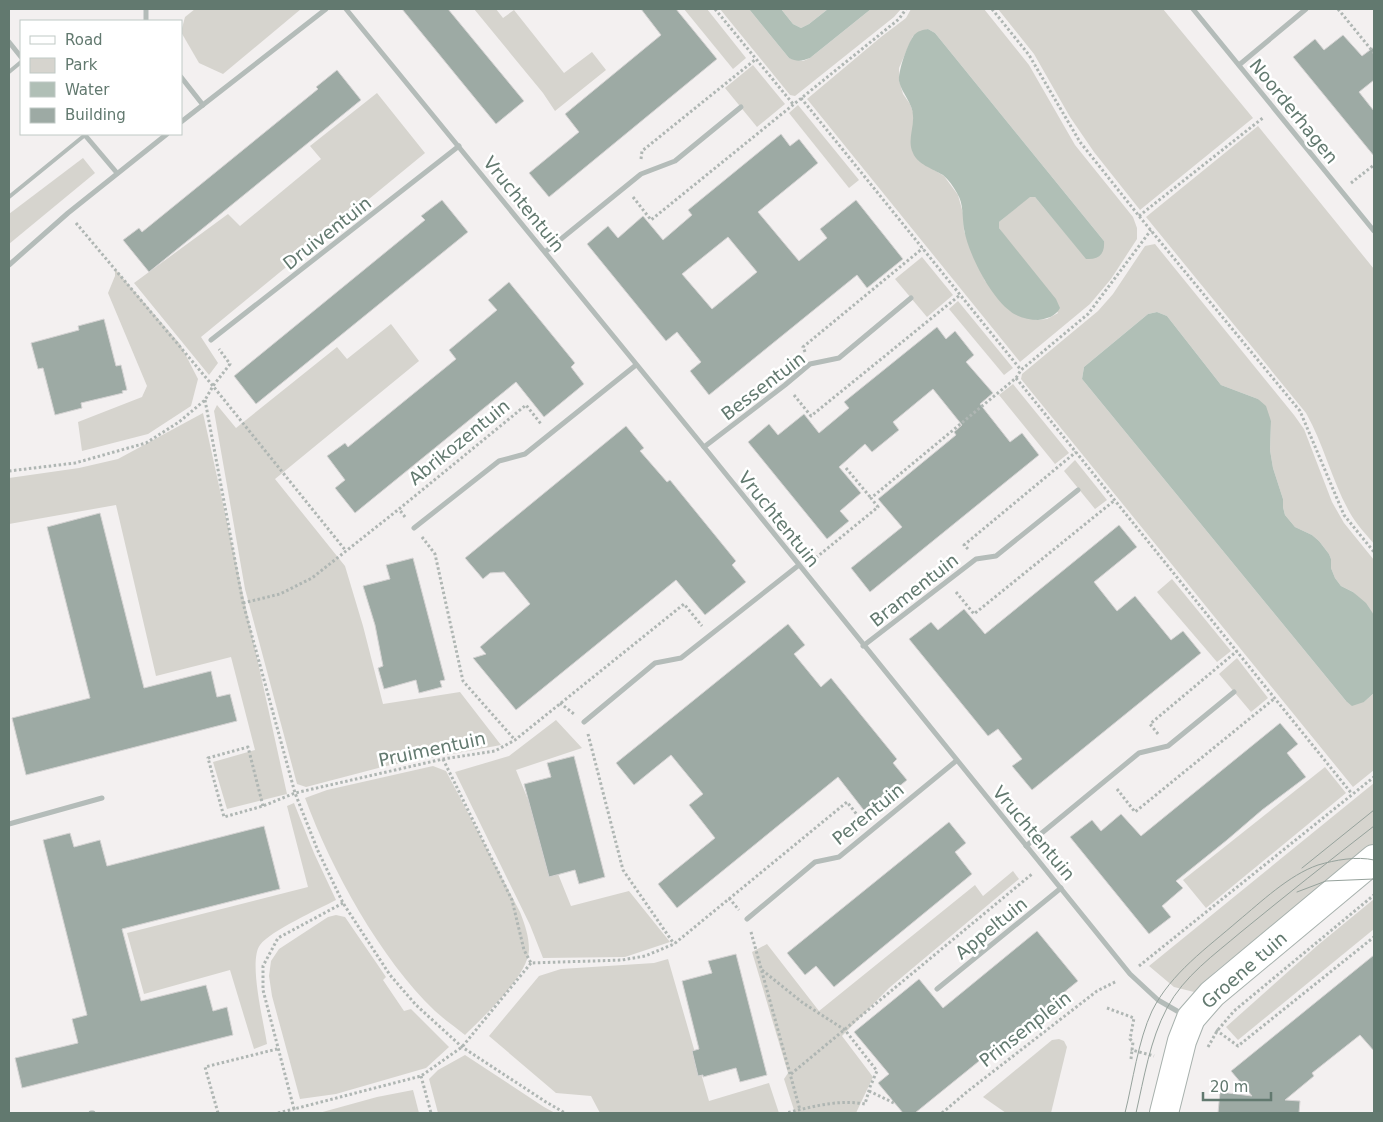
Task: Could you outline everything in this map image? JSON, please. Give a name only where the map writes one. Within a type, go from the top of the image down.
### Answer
[{"type":"street","points":[[182,121],[326,9]]},
{"type":"street","name":"Vruchtentuin","points":[[346,9],[1130,974],[1158,1000],[1195,1020]]},
{"type":"street","name":"Noorderhagen","points":[[1193,9],[1374,231]]},
{"type":"street","points":[[1238,65],[1306,9]]},
{"type":"street","points":[[9,42],[20,56]]},
{"type":"street","points":[[182,78],[204,104]]},
{"type":"street","points":[[545,252],[641,174],[675,162],[741,107]]},
{"type":"street","points":[[86,135],[117,173]]},
{"type":"street","points":[[9,265],[68,213],[166,135]]},
{"type":"street","name":"Druiventuin","points":[[211,340],[459,146]]},
{"type":"street","name":"Bessentuin","points":[[704,448],[786,385],[810,364],[839,358],[911,298]]},
{"type":"street","points":[[414,528],[499,461],[525,454],[636,365]]},
{"type":"street","name":"Bramentuin","points":[[863,646],[976,559],[996,556],[1078,490]]},
{"type":"street","points":[[584,722],[655,663],[681,658],[801,567]]},
{"type":"street","points":[[1026,846],[1139,753],[1168,746],[1234,692]]},
{"type":"street","name":"Perentuin","points":[[747,918],[815,862],[839,857],[956,761]]},
{"type":"street","points":[[9,824],[102,798]]},
{"type":"street","name":"Groene tuin","points":[[1164,1113],[1182,1040],[1212,994],[1374,859]]},
{"type":"street","name":"Groene tuin","points":[[1183,1113],[1201,1038],[1207,1026],[1222,1008],[1374,882]]},
{"type":"street","name":"Appeltuin","points":[[937,989],[1061,888]]},
{"type":"lane","points":[[9,72],[20,63]]},
{"type":"lane","points":[[9,197],[84,135]]},
{"type":"path","points":[[715,9],[793,104]]},
{"type":"path","points":[[624,187],[650,220],[899,19],[906,9]]},
{"type":"path","points":[[992,9],[1029,55],[1080,142],[1300,411],[1344,515],[1374,552]]},
{"type":"path","points":[[1338,9],[1374,53]]},
{"type":"path","points":[[641,174],[642,150],[756,59]]},
{"type":"path","points":[[801,98],[1021,370]]},
{"type":"path","points":[[1139,216],[1274,109]]},
{"type":"path","points":[[1342,191],[1374,165]]},
{"type":"path","points":[[68,213],[213,386],[346,551]]},
{"type":"path","points":[[871,498],[1016,378],[1021,370],[1088,314],[1151,230]]},
{"type":"path","points":[[810,364],[803,347],[923,248]]},
{"type":"path","points":[[786,385],[811,416],[960,295]]},
{"type":"path","points":[[9,471],[75,463],[146,443],[179,422],[205,400],[230,364],[211,340]]},
{"type":"path","points":[[1016,378],[1352,794]]},
{"type":"path","points":[[205,400],[243,604],[295,793],[318,851],[343,903],[390,975],[416,1005],[462,1048],[566,1113]]},
{"type":"path","name":"Abrikozentuin","points":[[399,509],[526,405],[550,434]]},
{"type":"path","points":[[976,559],[964,545],[1076,452]]},
{"type":"path","points":[[801,567],[878,507],[846,468]]},
{"type":"path","points":[[947,582],[974,614],[1115,500]]},
{"type":"path","points":[[243,604],[280,594],[312,578],[399,509],[435,554],[463,680],[515,740]]},
{"type":"path","name":"Pruimentuin","points":[[263,806],[248,746],[208,758],[224,817],[263,806],[295,793],[443,760],[495,751],[515,740],[684,604],[710,635]]},
{"type":"path","points":[[1168,746],[1150,724],[1237,651]]},
{"type":"path","points":[[1108,778],[1136,812],[1275,698]]},
{"type":"path","points":[[560,703],[584,722],[623,870],[674,944]]},
{"type":"path","points":[[443,760],[512,900],[524,950],[531,963]]},
{"type":"path","name":"Prinsenplein","points":[[942,1113],[968,1090],[1097,991],[1130,974],[1374,777]]},
{"type":"path","points":[[278,1113],[294,1111],[421,1076],[462,1048],[531,963],[622,960],[645,956],[674,944],[847,802],[870,831]]},
{"type":"path","points":[[791,1074],[1042,866]]},
{"type":"path","name":"Groene tuin","points":[[1374,895],[1234,1012],[1217,1031],[1238,1046],[1374,937]]},
{"type":"path","points":[[729,898],[747,918],[800,1110]]},
{"type":"path","points":[[294,1111],[263,990],[263,966],[278,938],[343,903]]},
{"type":"path","points":[[762,970],[803,1003],[845,1030],[877,1071],[868,1091],[865,1104],[856,1102],[834,1103],[786,1113]]},
{"type":"path","points":[[1107,1008],[1134,1018],[1130,1039],[1133,1042],[1131,1059]]},
{"type":"path","points":[[218,1113],[212,1098],[205,1068],[277,1049]]},
{"type":"path","points":[[1132,1050],[1177,1060]]},
{"type":"path","points":[[421,1076],[431,1113]]},
{"type":"path","points":[[868,1091],[896,1104]]},
{"type":"green space","points":[[195,9],[301,9],[223,74],[199,63],[182,34],[185,17]]},
{"type":"green space","points":[[474,9],[496,9],[503,18],[514,10],[564,73],[592,52],[606,70],[555,111],[543,93]]},
{"type":"green space","points":[[684,9],[707,9],[746,58],[733,69]]},
{"type":"green space","points":[[720,9],[749,9],[789,58],[803,61],[810,58],[871,9],[901,9],[894,17],[795,96],[790,95]]},
{"type":"green space","points":[[781,9],[828,9],[801,28],[793,24]]},
{"type":"green space","points":[[911,9],[984,9],[1029,65],[1075,145],[1133,217],[1137,228],[1137,239],[1111,279],[1090,304],[1020,362],[807,99],[906,18]],"holes":[[[928,29],[935,33],[1104,241],[1086,258],[1035,197],[1030,196],[999,222],[999,228],[1058,313],[1047,319],[1036,320],[985,281],[964,231],[963,213],[958,195],[944,176],[918,160],[913,125],[914,115],[910,104],[903,94],[899,80],[899,68],[913,36]]]},
{"type":"green space","points":[[998,9],[1163,9],[1253,118],[1140,210],[1094,152],[1070,117],[1034,54]]},
{"type":"green space","points":[[753,65],[785,104],[757,127],[725,88]]},
{"type":"green space","points":[[377,93],[425,153],[201,337],[218,363],[209,375],[134,283],[228,214],[240,226],[321,159],[310,146]]},
{"type":"green space","points":[[798,105],[859,180],[849,188],[789,113]]},
{"type":"green space","points":[[1258,126],[1374,269],[1374,544],[1350,513],[1306,413],[1146,217]]},
{"type":"green space","points":[[83,158],[95,173],[9,244],[9,214]]},
{"type":"green space","points":[[1155,244],[1304,429],[1332,502],[1344,523],[1374,560],[1374,615],[1353,592],[1341,586],[1335,578],[1329,554],[1319,541],[1312,535],[1295,527],[1285,515],[1283,499],[1273,468],[1270,450],[1271,421],[1258,399],[1221,385],[1167,316],[1157,312],[1148,314],[1084,367],[1082,379],[1346,701],[1364,702],[1374,693],[1374,770],[1353,787],[1021,379],[1022,374],[1098,311],[1113,294],[1145,246]]},
{"type":"green space","points":[[922,257],[953,295],[927,317],[895,279]]},
{"type":"green space","points":[[115,269],[180,344],[198,379],[191,406],[148,434],[82,451],[78,422],[142,397],[147,386],[108,293],[115,276]]},
{"type":"green space","points":[[958,301],[1013,368],[1004,375],[949,309]]},
{"type":"green space","points":[[391,324],[419,361],[275,479],[345,566],[383,704],[460,692],[501,745],[386,766],[306,787],[297,784],[245,589],[214,411],[217,405],[236,428],[337,347],[347,359]]},
{"type":"green space","points":[[1013,384],[1069,453],[1055,464],[999,395]]},
{"type":"green space","points":[[203,413],[287,794],[227,809],[213,762],[255,750],[231,657],[156,676],[116,505],[9,524],[9,478],[79,468],[118,459]]},
{"type":"green space","points":[[1075,460],[1107,500],[1095,509],[1064,471]]},
{"type":"green space","points":[[1172,579],[1231,651],[1217,662],[1157,592]]},
{"type":"green space","points":[[1237,658],[1268,698],[1251,712],[1219,674]]},
{"type":"green space","points":[[556,720],[582,748],[516,770],[571,906],[629,891],[670,942],[625,957],[543,958],[530,925],[455,772],[509,756]]},
{"type":"green space","points":[[433,766],[446,771],[520,912],[528,940],[527,960],[521,972],[503,996],[465,1035],[435,1011],[415,990],[377,940],[343,884],[305,798],[327,790]]},
{"type":"green space","points":[[1325,767],[1346,793],[1206,908],[1183,880]]},
{"type":"green space","points":[[1374,783],[1374,843],[1215,972],[1194,992],[1174,987],[1149,966]]},
{"type":"green space","points":[[294,803],[314,853],[336,900],[284,927],[265,939],[260,945],[257,953],[256,978],[267,1044],[254,1049],[230,970],[144,994],[127,933],[308,887],[287,806]]},
{"type":"green space","points":[[1013,871],[1019,879],[889,988],[842,1036],[873,1077],[856,1113],[795,1113],[784,1079],[788,1073],[752,952],[767,944],[819,1011],[975,885],[983,896]]},
{"type":"green space","points":[[1374,899],[1374,929],[1238,1040],[1226,1027],[1318,945]]},
{"type":"green space","points":[[336,915],[345,917],[386,977],[383,980],[404,1011],[411,1009],[449,1047],[426,1068],[336,1094],[300,1099],[272,996],[269,976],[271,961],[279,949],[328,917]]},
{"type":"green space","points":[[668,959],[709,1101],[769,1083],[779,1113],[600,1113],[591,1096],[556,1093],[489,1036],[539,976],[561,969],[654,963]]},
{"type":"green space","points":[[1059,1039],[1064,1041],[1067,1047],[1051,1113],[1006,1113],[983,1097],[1052,1040]]},
{"type":"green space","points":[[465,1055],[555,1113],[438,1113],[429,1079],[438,1070]]},
{"type":"green space","points":[[413,1090],[419,1113],[319,1113],[377,1097]]},
{"type":"water","points":[[749,9],[781,9],[793,24],[801,28],[828,9],[871,9],[810,58],[800,61],[789,58]]},
{"type":"water","points":[[928,29],[935,33],[1104,241],[1102,253],[1098,257],[1086,259],[1035,197],[1030,197],[999,222],[999,228],[1056,299],[1060,308],[1051,317],[1038,320],[1027,319],[1013,313],[1002,304],[988,285],[970,250],[964,229],[961,202],[955,190],[943,175],[922,163],[913,153],[911,139],[913,111],[900,86],[899,76],[904,57],[914,35]]},
{"type":"water","points":[[1157,312],[1167,316],[1221,385],[1258,399],[1266,406],[1271,421],[1270,450],[1273,468],[1283,499],[1285,515],[1295,527],[1312,535],[1319,541],[1329,554],[1335,578],[1341,586],[1353,592],[1366,603],[1374,615],[1374,693],[1364,702],[1352,706],[1346,701],[1082,379],[1084,367],[1148,314]]},
{"type":"building","points":[[402,9],[448,9],[524,101],[496,124]]},
{"type":"building","points":[[641,9],[676,9],[717,59],[549,197],[529,173],[579,132],[565,114],[661,35]]},
{"type":"building","points":[[1343,35],[1362,56],[1374,47],[1374,80],[1359,92],[1374,111],[1374,156],[1293,57],[1315,39],[1324,50]]},
{"type":"building","points":[[337,70],[361,100],[149,272],[123,240],[139,228],[142,232],[318,89],[316,87]]},
{"type":"building","points":[[781,134],[790,146],[799,139],[818,163],[758,212],[799,261],[827,238],[820,229],[856,200],[903,259],[867,288],[857,275],[709,395],[690,371],[701,362],[677,332],[666,341],[587,244],[608,226],[618,238],[643,216],[663,240],[692,215],[688,210]],"holes":[[[728,237],[757,272],[712,309],[682,274]]]},
{"type":"building","points":[[442,200],[468,232],[256,404],[234,376],[425,220],[421,216]]},
{"type":"building","points":[[509,282],[575,363],[571,367],[584,384],[544,417],[516,382],[355,513],[335,488],[345,480],[327,456],[345,443],[348,447],[456,359],[449,350],[497,310],[488,300]]},
{"type":"building","points":[[104,319],[116,366],[121,365],[127,390],[122,391],[123,393],[81,403],[82,408],[55,415],[43,368],[38,369],[31,343],[79,330],[78,326]]},
{"type":"building","points":[[937,327],[946,339],[955,331],[974,355],[966,362],[993,393],[980,404],[1010,442],[1022,433],[1039,455],[870,592],[851,568],[902,527],[878,499],[956,435],[954,432],[962,425],[933,389],[893,422],[899,430],[872,452],[865,444],[839,467],[861,493],[840,511],[849,521],[827,539],[748,442],[769,424],[778,435],[804,414],[819,433],[849,408],[844,402]]},
{"type":"building","points":[[626,426],[644,448],[640,451],[667,482],[670,480],[736,561],[732,565],[746,582],[705,615],[676,580],[516,710],[473,658],[486,654],[480,647],[530,604],[504,572],[490,573],[483,579],[465,558]]},
{"type":"building","points":[[100,513],[144,688],[211,671],[217,697],[230,694],[237,721],[26,775],[12,718],[90,698],[47,527]]},
{"type":"building","points":[[1119,525],[1137,547],[1094,582],[1117,611],[1135,596],[1171,640],[1183,631],[1201,653],[1032,790],[1012,766],[1022,759],[998,729],[988,736],[909,639],[931,622],[938,630],[964,609],[985,634]]},
{"type":"building","points":[[413,558],[445,680],[440,681],[442,687],[419,693],[416,680],[384,689],[378,668],[383,666],[375,625],[363,586],[390,579],[386,565]]},
{"type":"building","points":[[788,624],[805,645],[794,654],[821,687],[831,678],[897,759],[893,763],[907,780],[866,813],[838,777],[677,908],[658,884],[715,838],[689,805],[703,794],[671,755],[634,785],[616,763]]},
{"type":"building","points":[[1280,723],[1298,744],[1287,753],[1306,777],[1262,810],[1176,881],[1183,888],[1162,906],[1171,917],[1149,934],[1070,837],[1092,820],[1101,831],[1121,814],[1141,836]]},
{"type":"building","points":[[574,756],[605,877],[579,884],[575,870],[549,877],[524,784],[551,777],[547,763]]},
{"type":"building","points":[[949,822],[966,843],[955,852],[972,874],[834,987],[816,966],[805,975],[787,953]]},
{"type":"building","points":[[264,826],[280,889],[122,929],[141,1001],[206,985],[213,1011],[227,1007],[233,1035],[22,1088],[15,1058],[78,1043],[72,1019],[87,1015],[43,840],[70,833],[74,847],[100,840],[107,866]]},
{"type":"building","points":[[1037,931],[1078,981],[915,1113],[903,1113],[878,1083],[889,1074],[854,1032],[919,979],[943,1008]]},
{"type":"building","points":[[736,954],[767,1075],[740,1082],[736,1068],[703,1077],[703,1075],[698,1076],[692,1051],[699,1049],[682,981],[712,973],[708,961]]},
{"type":"building","points":[[1374,955],[1374,1051],[1360,1035],[1312,1073],[1314,1076],[1285,1100],[1300,1101],[1299,1113],[1218,1113],[1220,1092],[1252,1096],[1231,1071]]},
{"type":"tram line","points":[[1302,868],[1374,810]]},
{"type":"tram line","points":[[1136,1113],[1156,1033],[1167,1008],[1182,986],[1220,949],[1374,826]]},
{"type":"tram line","points":[[1125,1113],[1139,1048],[1147,1023],[1160,997],[1179,973],[1202,951],[1296,875],[1318,865],[1346,859],[1374,860]]},
{"type":"tram line","points":[[1297,892],[1326,881],[1374,879]]}]
